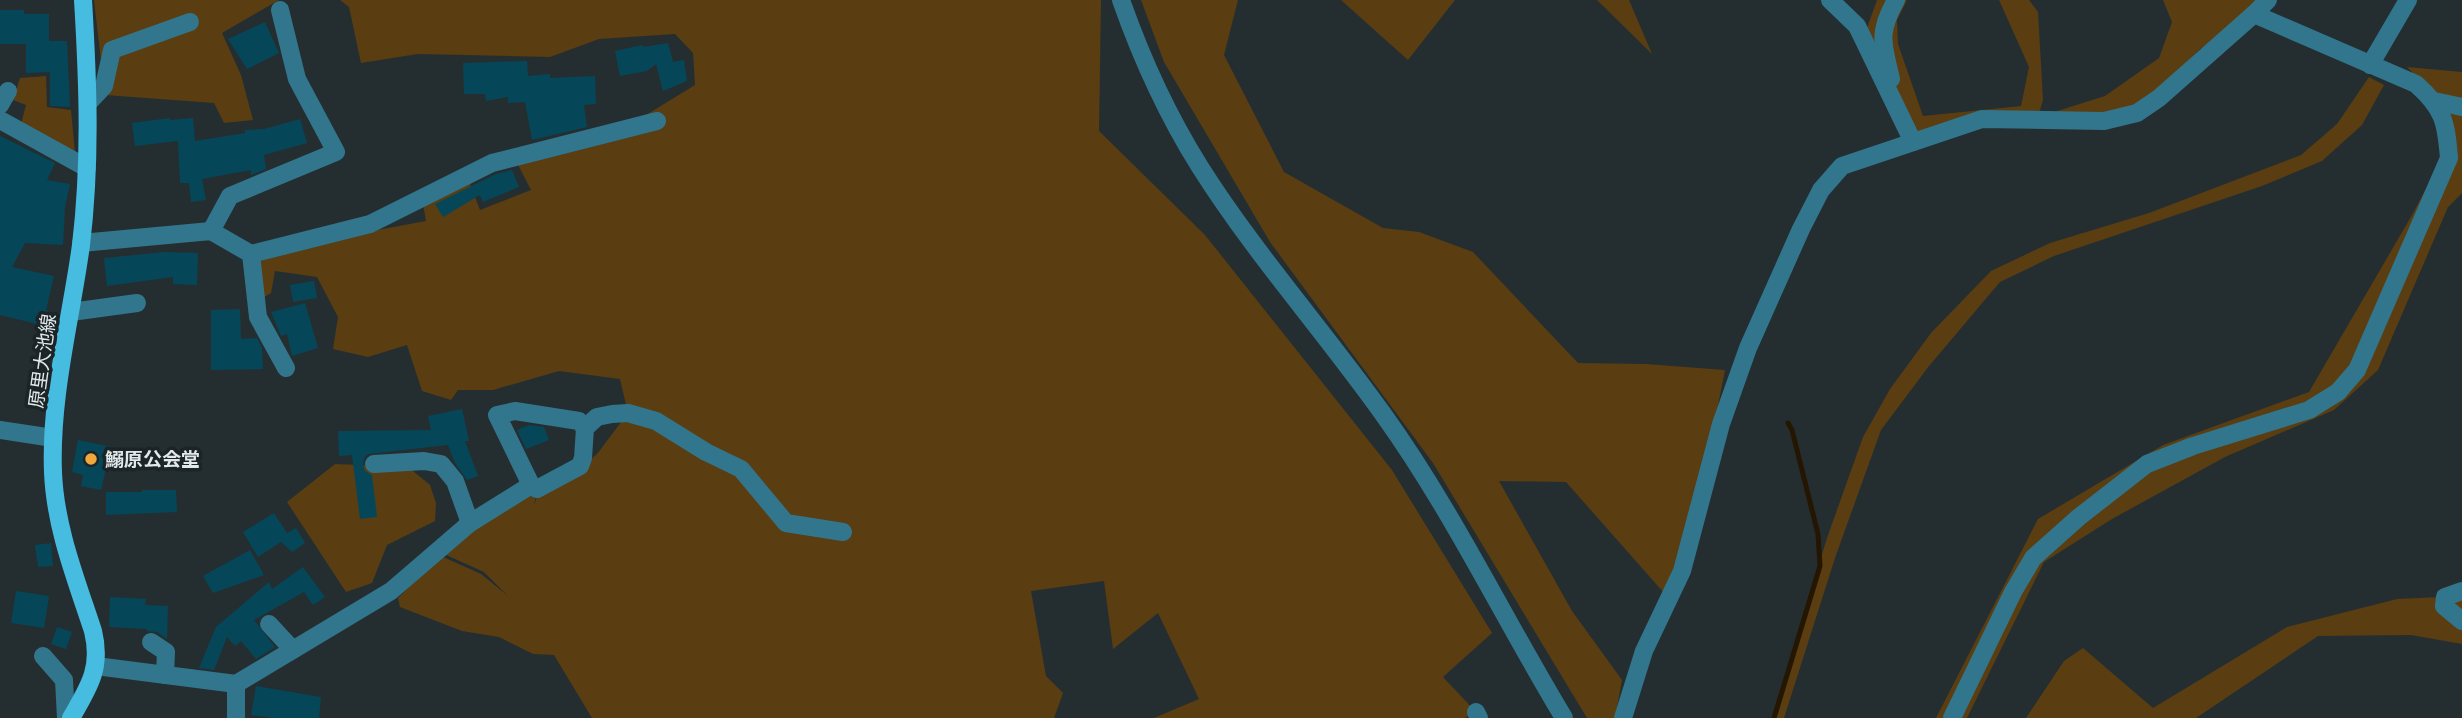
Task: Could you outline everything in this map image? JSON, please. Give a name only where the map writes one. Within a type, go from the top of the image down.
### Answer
[{"type":"main road","name":"原里大池線","points":[[68,718],[90,685],[96,666],[93,631],[60,527],[53,474],[53,438],[81,243],[88,168],[89,102],[83,0]]},
{"type":"street","points":[[1121,0],[1146,62],[1200,166],[1238,222],[1398,436],[1440,499],[1564,718]]},
{"type":"street","points":[[1830,0],[1857,26],[1913,142]]},
{"type":"street","points":[[1896,0],[1889,12],[1882,38],[1898,110]]},
{"type":"street","points":[[1623,718],[1644,651],[1682,571],[1721,424],[1748,348],[1806,219],[1821,190],[1842,166],[1982,119],[2104,121],[2137,113],[2159,98],[2268,0]]},
{"type":"street","points":[[2370,65],[2408,0]]},
{"type":"street","points":[[211,231],[230,196],[335,152],[298,79],[280,10]]},
{"type":"street","points":[[1952,718],[2013,592],[2033,558],[2079,517],[2147,464],[2193,446],[2309,410],[2338,392],[2357,370],[2449,158],[2446,125],[2434,101],[2416,84],[2254,14]]},
{"type":"street","points":[[89,102],[104,86],[112,50],[190,22]]},
{"type":"street","points":[[2434,101],[2462,107]]},
{"type":"street","points":[[0,120],[88,168]]},
{"type":"street","points":[[81,243],[211,231],[251,254],[370,224],[492,163],[657,121]]},
{"type":"street","points":[[251,254],[258,317],[286,368]]},
{"type":"street","points":[[71,312],[137,303]]},
{"type":"street","points":[[515,411],[579,421],[584,428],[580,466],[537,489],[531,485],[497,415],[515,411]]},
{"type":"street","points":[[584,428],[597,417],[612,414],[628,413],[656,421],[706,452],[741,469],[786,523],[843,532]]},
{"type":"street","points":[[0,430],[53,438]]},
{"type":"street","points":[[374,464],[424,461],[441,464],[455,481],[470,523]]},
{"type":"street","points":[[96,666],[236,684],[391,591],[470,523],[531,485]]},
{"type":"street","points":[[2462,591],[2445,597],[2444,606],[2462,621]]},
{"type":"street","points":[[269,624],[293,650]]},
{"type":"street","points":[[151,642],[166,652],[165,675]]},
{"type":"street","points":[[43,656],[64,680],[68,718]]},
{"type":"street","points":[[236,684],[236,718]]},
{"type":"shaded area","points":[[94,0],[279,0],[222,33],[241,75],[253,120],[224,123],[214,103],[105,95]]},
{"type":"shaded area","points":[[340,0],[1101,0],[1099,131],[1205,235],[1392,470],[1492,633],[1443,677],[1476,712],[1465,718],[1154,718],[1199,699],[1158,613],[1113,649],[1104,581],[1031,591],[1046,676],[1063,693],[1054,718],[592,718],[554,655],[533,654],[499,637],[462,631],[400,607],[398,598],[441,556],[481,574],[508,596],[484,572],[444,554],[470,523],[537,489],[534,506],[543,476],[576,472],[597,454],[628,413],[620,379],[559,371],[493,390],[458,390],[451,400],[422,391],[407,345],[368,357],[333,349],[338,317],[317,277],[275,271],[271,293],[261,299],[255,262],[356,234],[426,221],[422,198],[467,176],[480,210],[531,190],[514,157],[615,134],[695,85],[693,53],[675,34],[599,39],[550,57],[418,54],[361,63],[349,7]]},
{"type":"shaded area","points":[[1141,0],[1238,0],[1224,55],[1284,172],[1383,228],[1419,232],[1473,252],[1578,363],[1646,364],[1725,370],[1694,526],[1664,593],[1566,482],[1499,481],[1572,611],[1622,680],[1615,718],[1587,718],[1433,463],[1270,242],[1164,62]]},
{"type":"shaded area","points":[[1341,0],[1455,0],[1408,60]]},
{"type":"shaded area","points":[[1597,0],[1629,0],[1652,54]]},
{"type":"shaded area","points":[[1877,0],[1907,0],[1897,20],[1898,44],[1923,116],[2021,106],[2029,67],[1999,0],[2029,0],[2038,12],[2043,100],[2037,120],[1911,138],[1863,39]]},
{"type":"shaded area","points":[[2163,0],[2263,0],[2230,30],[2200,49],[2149,100],[2103,118],[2051,113],[2105,96],[2159,58],[2172,22]]},
{"type":"shaded area","points":[[2407,67],[2462,72],[2462,193],[2448,207],[2378,370],[2334,410],[2225,457],[2112,519],[2044,562],[1967,718],[1936,718],[2038,519],[2163,445],[2309,392],[2448,148],[2443,103]]},
{"type":"shaded area","points":[[46,76],[47,107],[71,110],[75,153],[21,124],[26,105],[13,100],[20,78]]},
{"type":"shaded area","points":[[2369,77],[2384,85],[2362,125],[2322,161],[2262,186],[2054,256],[2000,282],[1929,366],[1881,430],[1835,558],[1784,718],[1772,718],[1827,538],[1863,437],[1890,389],[1931,333],[1991,271],[2050,243],[2149,213],[2301,155],[2337,124]]},
{"type":"shaded area","points":[[335,464],[408,467],[430,485],[436,503],[435,521],[387,545],[372,583],[346,592],[287,502]]},
{"type":"shaded area","points":[[2462,596],[2462,644],[2411,635],[2318,636],[2196,718],[2026,718],[2064,661],[2083,648],[2153,708],[2287,627],[2397,599]]},
{"type":"building","points":[[0,10],[49,14],[49,41],[67,41],[70,107],[50,106],[50,72],[26,73],[26,44],[0,44]]},
{"type":"building","points":[[265,22],[279,53],[247,69],[228,39]]},
{"type":"building","points":[[668,43],[673,62],[684,60],[687,81],[663,91],[656,64],[647,71],[620,76],[615,51]]},
{"type":"building","points":[[527,61],[528,76],[595,76],[596,104],[584,105],[587,127],[532,140],[525,102],[508,103],[508,97],[486,101],[485,94],[464,94],[463,63]]},
{"type":"building","points":[[193,118],[195,141],[245,133],[245,130],[264,129],[300,119],[307,143],[264,155],[266,169],[251,175],[251,170],[202,179],[206,200],[191,202],[189,183],[180,183],[178,141],[135,146],[132,123]]},
{"type":"building","points":[[0,136],[55,163],[47,180],[70,184],[65,207],[63,245],[25,243],[12,267],[54,276],[46,310],[53,312],[50,327],[0,315]]},
{"type":"building","points":[[512,170],[519,187],[483,202],[480,195],[443,217],[435,204],[496,174]]},
{"type":"building","points":[[165,252],[198,253],[197,285],[173,284],[173,277],[107,286],[104,258]]},
{"type":"building","points":[[314,281],[317,298],[293,302],[290,285]]},
{"type":"building","points":[[305,303],[318,348],[292,356],[287,334],[281,336],[271,312]]},
{"type":"building","points":[[240,309],[241,339],[257,338],[262,348],[263,369],[211,370],[211,310]]},
{"type":"building","points":[[462,409],[469,441],[465,441],[478,476],[467,480],[455,463],[448,445],[368,454],[363,465],[365,471],[372,475],[377,517],[360,519],[352,455],[339,456],[338,431],[431,430],[428,416]]},
{"type":"building","points":[[529,425],[544,427],[549,440],[526,449],[517,430]]},
{"type":"building","name":"鰯原公会堂","points":[[78,440],[111,447],[101,490],[81,486],[83,475],[72,472]]},
{"type":"building","points":[[176,490],[177,512],[106,515],[106,492]]},
{"type":"building","points":[[274,513],[287,533],[296,528],[305,543],[292,552],[281,542],[258,557],[243,532]]},
{"type":"building","points":[[51,543],[53,566],[38,567],[35,545]]},
{"type":"building","points":[[250,550],[264,575],[213,593],[203,576]]},
{"type":"building","points":[[303,567],[325,597],[313,605],[304,592],[254,620],[275,647],[256,659],[241,641],[235,646],[227,637],[214,670],[199,668],[216,627],[269,582],[272,589]]},
{"type":"building","points":[[16,591],[49,596],[44,628],[11,623]]},
{"type":"building","points":[[110,597],[146,599],[145,605],[168,606],[167,639],[147,629],[109,627]]},
{"type":"building","points":[[57,627],[72,632],[66,649],[51,644]]},
{"type":"building","points":[[256,686],[321,697],[319,718],[251,715]]},
{"type":"waterway","points":[[1774,718],[1820,566],[1818,534],[1788,423]]},
{"type":"place","name":"鰯原公会堂","points":[[91,459]]}]
